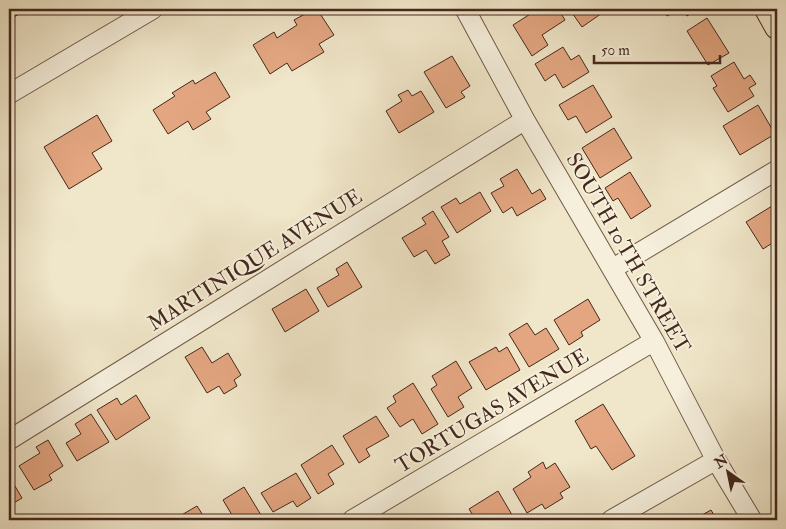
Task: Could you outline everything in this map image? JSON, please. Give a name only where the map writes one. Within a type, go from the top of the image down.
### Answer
[{"type":"main road","points":[[767,9],[777,28]]},
{"type":"street","points":[[9,94],[153,9]]},
{"type":"street","name":"SOUTH 10TH STREET","points":[[465,9],[525,120],[654,341],[716,460],[752,520]]},
{"type":"street","name":"MARTINIQUE AVENUE","points":[[9,440],[525,120]]},
{"type":"street","points":[[612,270],[777,170]]},
{"type":"street","name":"TORTUGAS AVENUE","points":[[352,520],[654,341]]},
{"type":"street","points":[[612,520],[716,460]]},
{"type":"building","points":[[9,9],[27,9],[9,20]]},
{"type":"building","points":[[317,9],[334,35],[319,44],[324,52],[292,71],[287,63],[270,74],[253,45],[274,32],[277,38],[297,25],[294,20]]},
{"type":"building","points":[[503,9],[515,9],[506,14]]},
{"type":"building","points":[[538,9],[558,9],[565,20],[542,35],[548,45],[532,56],[513,25]]},
{"type":"building","points":[[604,9],[605,11],[582,27],[570,10]]},
{"type":"building","points":[[663,9],[680,9],[667,16]]},
{"type":"building","points":[[682,9],[698,9],[687,16]]},
{"type":"building","points":[[707,18],[729,53],[708,65],[687,31]]},
{"type":"building","points":[[563,47],[571,60],[579,55],[589,72],[563,88],[555,74],[545,81],[535,64]]},
{"type":"building","points":[[452,56],[470,86],[461,92],[465,97],[446,108],[424,72]]},
{"type":"building","points":[[734,62],[744,79],[750,75],[756,84],[749,88],[754,96],[728,112],[713,88],[717,86],[711,76]]},
{"type":"building","points":[[215,72],[230,97],[206,112],[211,119],[193,130],[188,121],[168,134],[153,110],[175,96],[172,93],[193,80],[195,84]]},
{"type":"building","points":[[593,85],[612,117],[586,133],[576,116],[568,120],[559,105]]},
{"type":"building","points":[[408,90],[412,96],[421,91],[434,112],[399,133],[386,111],[402,101],[398,95]]},
{"type":"building","points":[[758,105],[775,134],[740,155],[723,126]]},
{"type":"building","points":[[97,115],[112,141],[92,153],[102,169],[69,189],[44,147]]},
{"type":"building","points":[[614,128],[632,158],[600,178],[582,148]]},
{"type":"building","points":[[517,169],[532,194],[540,189],[546,199],[517,216],[512,207],[503,213],[491,193],[504,186],[500,179]]},
{"type":"building","points":[[630,172],[651,206],[631,219],[618,198],[613,201],[605,188]]},
{"type":"building","points":[[480,192],[491,211],[457,233],[441,207],[456,198],[460,204]]},
{"type":"building","points":[[777,203],[777,240],[763,249],[746,222]]},
{"type":"building","points":[[433,211],[449,237],[442,241],[450,255],[435,264],[426,250],[414,257],[402,238],[426,224],[422,218]]},
{"type":"building","points":[[347,262],[362,287],[328,307],[317,288],[339,275],[336,269]]},
{"type":"building","points":[[306,289],[319,311],[285,332],[272,309]]},
{"type":"building","points":[[588,299],[600,320],[581,332],[583,336],[569,345],[554,320]]},
{"type":"building","points":[[527,323],[535,335],[546,328],[559,349],[529,367],[509,334]]},
{"type":"building","points":[[202,347],[212,363],[228,353],[241,375],[234,380],[237,386],[224,394],[219,386],[207,393],[185,357]]},
{"type":"building","points":[[496,347],[499,352],[507,347],[520,370],[486,390],[469,362]]},
{"type":"building","points":[[456,361],[472,388],[458,397],[464,407],[448,417],[431,389],[437,385],[432,376]]},
{"type":"building","points":[[413,383],[438,424],[422,434],[413,419],[400,427],[387,408],[396,402],[393,396]]},
{"type":"building","points":[[136,395],[150,418],[116,440],[97,410],[117,398],[121,405]]},
{"type":"building","points":[[603,404],[635,456],[612,470],[596,446],[591,449],[575,421]]},
{"type":"building","points":[[91,414],[109,442],[77,461],[66,443],[81,434],[75,424]]},
{"type":"building","points":[[376,416],[389,436],[366,449],[370,456],[359,463],[343,436]]},
{"type":"building","points":[[48,440],[63,466],[49,475],[52,480],[34,490],[19,466],[40,453],[36,447]]},
{"type":"building","points":[[332,445],[344,464],[328,474],[334,484],[318,494],[301,465]]},
{"type":"building","points":[[543,462],[546,469],[555,463],[570,487],[560,493],[563,498],[545,509],[542,504],[527,513],[513,489],[531,477],[528,472]]},
{"type":"building","points":[[296,473],[311,498],[297,507],[293,501],[273,512],[261,493]]},
{"type":"building","points":[[9,476],[22,498],[9,506]]},
{"type":"building","points":[[244,487],[264,520],[224,520],[232,515],[223,500]]},
{"type":"building","points":[[498,491],[515,520],[476,520],[469,509]]},
{"type":"building","points":[[197,506],[206,520],[173,520]]},
{"type":"building","points":[[711,510],[717,520],[693,520]]}]
